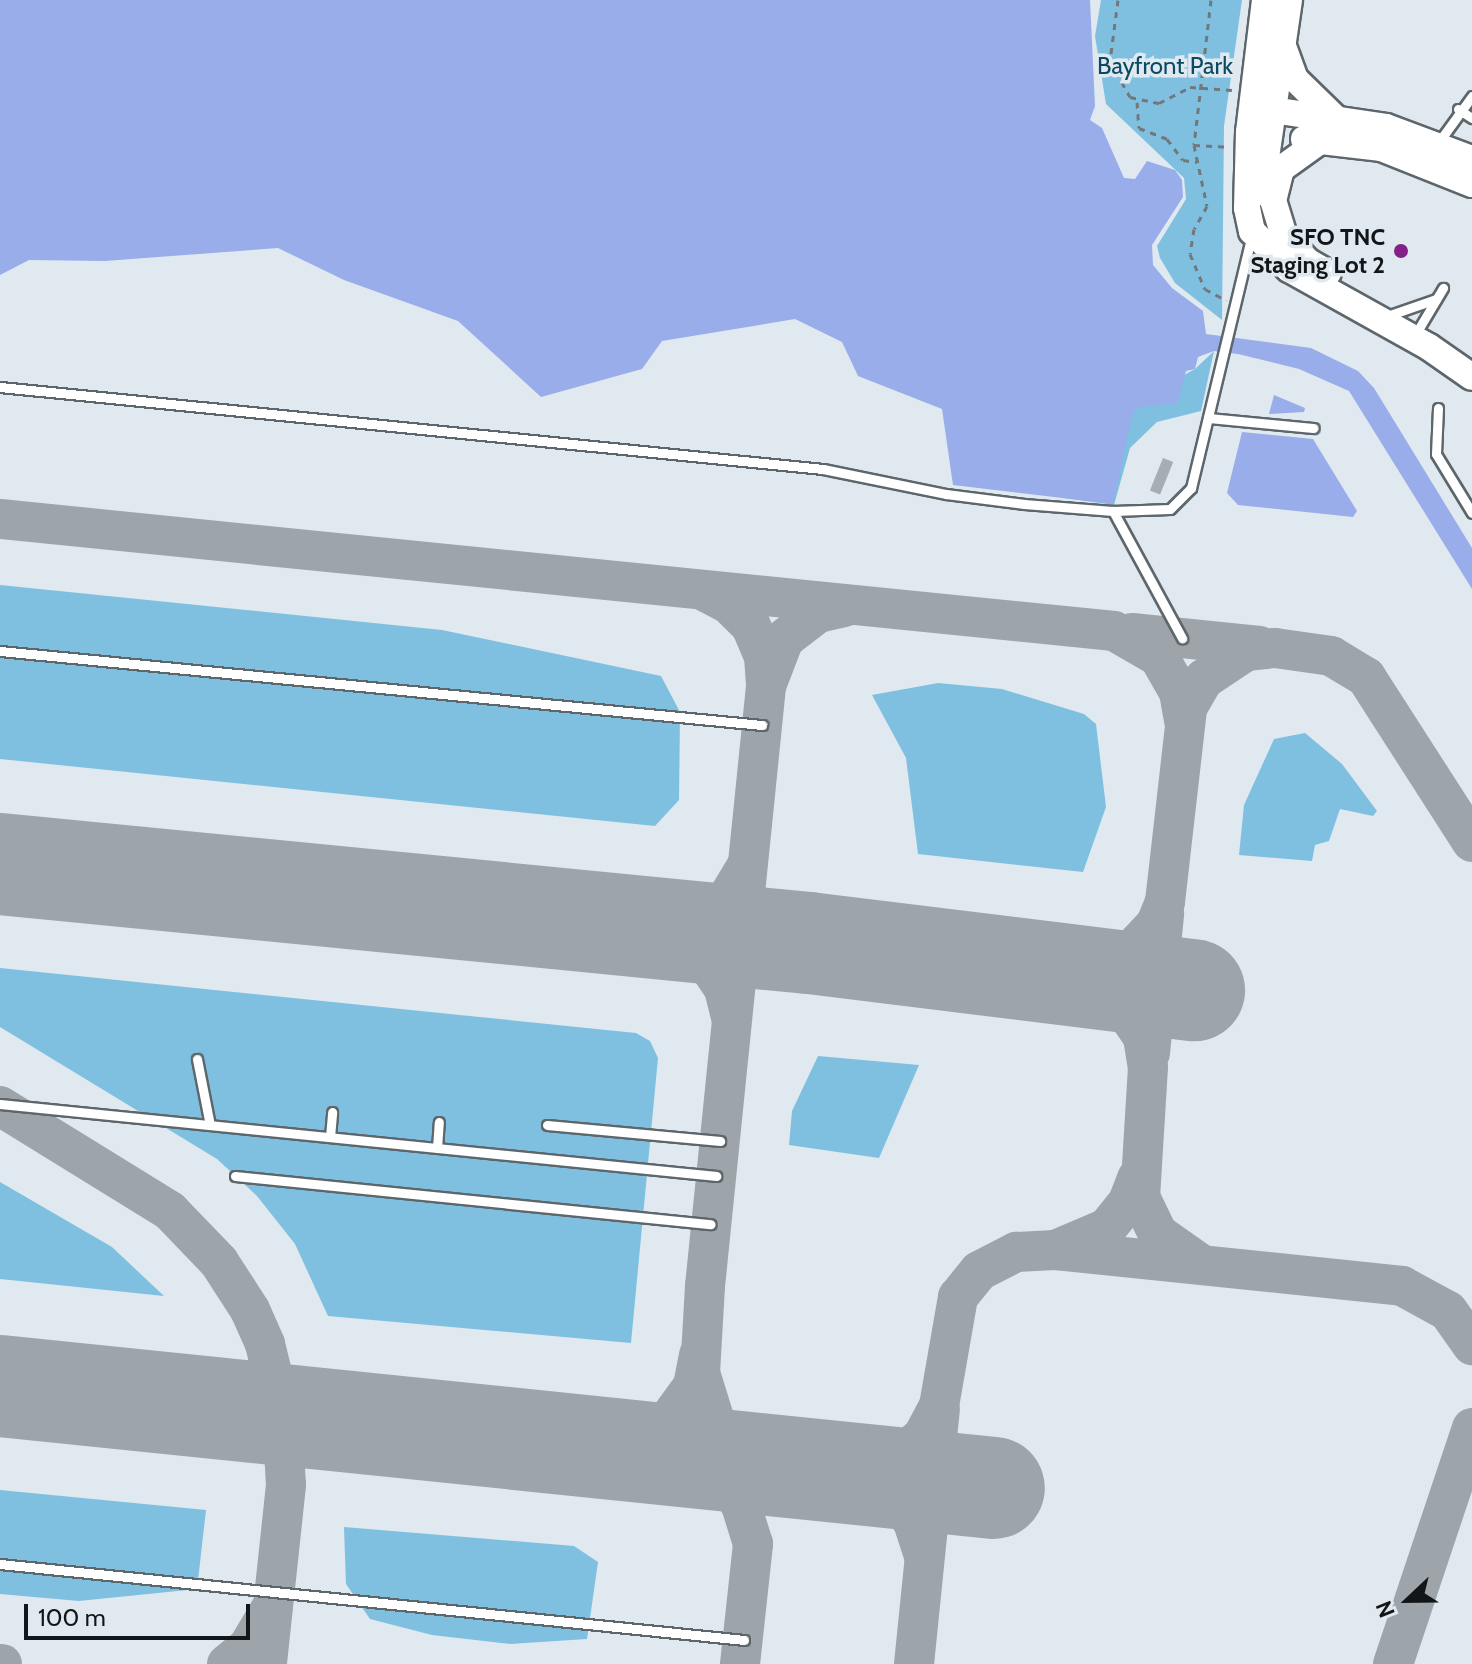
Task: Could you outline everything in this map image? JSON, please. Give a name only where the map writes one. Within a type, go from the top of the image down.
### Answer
[{"type":"main road","points":[[1265,0],[1251,120],[1247,208],[1252,231],[1289,269],[1414,338],[1472,377]]},
{"type":"main road","points":[[1251,120],[1287,13]]},
{"type":"main road","points":[[1287,13],[1284,51],[1295,79],[1326,113],[1343,121],[1438,143],[1470,155]]},
{"type":"main road","points":[[1251,120],[1343,121]]},
{"type":"main road","points":[[1251,120],[1320,141],[1381,148],[1472,184]]},
{"type":"main road","points":[[1320,141],[1281,169],[1273,200],[1276,221],[1297,252],[1359,292],[1377,317]]},
{"type":"main road","points":[[1417,160],[1447,164],[1470,155]]},
{"type":"lane","points":[[1438,143],[1458,109],[1472,96]]},
{"type":"lane","points":[[1458,109],[1472,118]]},
{"type":"lane","points":[[0,387],[823,469],[946,494],[1113,511],[1170,509],[1182,502],[1191,488],[1252,231]]},
{"type":"lane","points":[[1414,338],[1443,288]]},
{"type":"lane","points":[[1377,317],[1411,312],[1436,299]]},
{"type":"lane","points":[[1438,408],[1436,454],[1472,513]]},
{"type":"lane","points":[[1208,418],[1314,428]]},
{"type":"lane","points":[[1113,511],[1182,638]]},
{"type":"lane","points":[[0,651],[762,725]]},
{"type":"lane","points":[[197,1059],[210,1125]]},
{"type":"lane","points":[[0,1104],[716,1176]]},
{"type":"lane","points":[[330,1137],[332,1112]]},
{"type":"lane","points":[[437,1148],[439,1122]]},
{"type":"lane","points":[[547,1125],[720,1141]]},
{"type":"lane","points":[[235,1176],[711,1224]]},
{"type":"lane","points":[[0,1564],[744,1640]]},
{"type":"path","points":[[1118,0],[1110,61],[1122,90],[1138,100],[1159,103],[1200,87]]},
{"type":"path","points":[[1211,0],[1200,87],[1202,104],[1194,145],[1207,206],[1191,240],[1192,265],[1205,289],[1225,300]]},
{"type":"path","points":[[1200,87],[1251,120]]},
{"type":"path","points":[[1138,100],[1139,128],[1174,144],[1183,160],[1197,162]]},
{"type":"path","points":[[1194,145],[1251,120]]},
{"type":"green space","name":"Bayfront Park","points":[[1101,0],[1242,0],[1224,126],[1222,320],[1175,283],[1160,258],[1157,246],[1186,199],[1184,178],[1106,104],[1095,36]]},
{"type":"green space","points":[[1214,351],[1201,411],[1157,422],[1130,448],[1114,505],[1064,498],[1123,409],[1195,369]]},
{"type":"green space","points":[[0,585],[442,630],[661,676],[680,712],[679,800],[655,826],[0,759]]},
{"type":"green space","points":[[938,683],[1002,689],[1084,714],[1096,724],[1106,807],[1083,872],[918,854],[906,758],[872,695]]},
{"type":"green space","points":[[1305,733],[1342,764],[1377,811],[1373,816],[1340,809],[1329,841],[1315,845],[1312,861],[1239,855],[1244,805],[1274,739]]},
{"type":"green space","points":[[0,968],[636,1033],[650,1041],[658,1058],[631,1343],[328,1316],[295,1244],[257,1196],[217,1159],[0,1027]]},
{"type":"green space","points":[[818,1056],[919,1065],[879,1158],[789,1145],[792,1111]]},
{"type":"green space","points":[[0,1182],[112,1247],[164,1296],[0,1279]]},
{"type":"green space","points":[[0,1490],[206,1510],[197,1589],[79,1601],[0,1594]]},
{"type":"green space","points":[[344,1527],[574,1546],[598,1562],[587,1639],[510,1644],[432,1635],[370,1619],[346,1584]]},
{"type":"shaded area","points":[[0,0],[1090,0],[1095,106],[1090,120],[1102,128],[1124,178],[1135,179],[1147,161],[1175,170],[1182,180],[1183,197],[1152,245],[1153,265],[1172,288],[1203,311],[1206,334],[1311,348],[1358,371],[1374,388],[1472,548],[1472,589],[1349,391],[1299,369],[1238,354],[1214,351],[1198,357],[1195,369],[1186,371],[1177,403],[1139,407],[1132,415],[1113,504],[953,485],[942,409],[858,376],[842,342],[795,319],[662,341],[642,369],[541,397],[458,321],[344,280],[278,248],[105,261],[29,260],[0,275]]},
{"type":"shaded area","points":[[1274,395],[1305,408],[1304,412],[1269,414]]},
{"type":"shaded area","points":[[1242,432],[1313,439],[1357,511],[1353,517],[1238,505],[1227,493]]},
{"type":"building","points":[[1163,458],[1173,462],[1160,495],[1150,490]]},
{"type":"taxiway","points":[[0,519],[1114,631],[1159,657],[1179,692],[1184,721]]},
{"type":"taxiway","points":[[706,592],[729,604],[751,626],[764,656],[766,686]]},
{"type":"taxiway","points":[[740,1664],[753,1544],[700,1373],[705,1286],[766,686],[784,639],[818,613],[844,607]]},
{"type":"taxiway","points":[[1132,633],[1259,646]]},
{"type":"taxiway","points":[[1074,975],[1126,956],[1156,924],[1165,902],[1187,708],[1204,679],[1246,651],[1275,648],[1331,656],[1366,677],[1472,842]]},
{"type":"taxiway","points":[[653,931],[690,923],[712,911],[728,897],[746,867]]},
{"type":"taxiway","points":[[1150,1053],[1164,914]]},
{"type":"taxiway","points":[[653,931],[706,962],[724,989],[731,1017]]},
{"type":"taxiway","points":[[1074,975],[1117,999],[1143,1037],[1148,1067],[1140,1197],[1158,1234],[1198,1262]]},
{"type":"taxiway","points":[[0,1106],[170,1211],[219,1262],[250,1310],[265,1344],[282,1414],[286,1485],[267,1664]]},
{"type":"taxiway","points":[[1058,1249],[1107,1228],[1128,1202],[1137,1178]]},
{"type":"taxiway","points":[[839,1471],[895,1459],[923,1436],[939,1406],[958,1297],[979,1271],[1016,1252],[1055,1250],[1402,1286],[1448,1311],[1472,1345]]},
{"type":"taxiway","points":[[609,1444],[633,1440],[666,1423],[693,1386],[699,1355]]},
{"type":"taxiway","points":[[914,1664],[940,1409]]},
{"type":"taxiway","points":[[1393,1664],[1472,1428]]},
{"type":"taxiway","points":[[597,1446],[702,1467],[727,1484],[739,1502]]},
{"type":"taxiway","points":[[839,1471],[892,1495],[913,1522],[924,1556]]},
{"type":"taxiway","points":[[227,1664],[248,1647],[270,1610]]},
{"type":"runway","points":[[0,864],[809,943],[1194,990]]},
{"type":"runway","points":[[0,1386],[994,1488]]},
{"type":"place","name":"SFO TNC Staging Lot 2","points":[[1401,251]]}]
